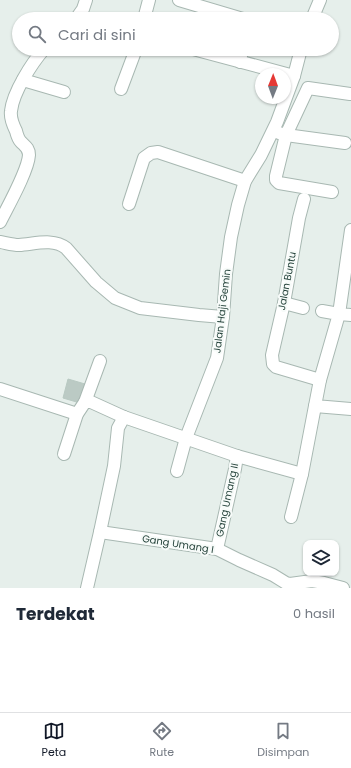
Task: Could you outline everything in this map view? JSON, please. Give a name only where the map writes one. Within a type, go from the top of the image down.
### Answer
[{"type":"street","points":[[81,12],[86,0]]},
{"type":"street","points":[[145,12],[148,0]]},
{"type":"street","points":[[179,0],[219,12]]},
{"type":"street","points":[[315,12],[320,0]]},
{"type":"street","points":[[1,217],[25,169],[29,156],[28,150],[20,142],[12,124],[11,111],[14,97],[38,56]]},
{"type":"street","points":[[121,89],[133,56]]},
{"type":"street","points":[[218,56],[240,62],[293,82]]},
{"type":"street","points":[[240,62],[241,56]]},
{"type":"street","name":"Jalan Haji Gemin","points":[[177,471],[186,438],[217,358],[223,317],[226,274],[231,237],[245,181],[261,155],[277,122],[293,82],[299,56]]},
{"type":"street","points":[[23,80],[64,92]]},
{"type":"street","points":[[332,192],[279,183],[276,180],[276,176],[286,135],[308,88],[350,94]]},
{"type":"street","points":[[272,132],[345,143]]},
{"type":"street","points":[[129,204],[144,158],[151,153],[158,152],[245,181]]},
{"type":"street","name":"Jalan Buntu","points":[[304,199],[299,218],[284,303],[272,355],[273,364],[276,367],[320,380]]},
{"type":"street","points":[[291,517],[302,474],[320,380],[345,314],[351,230]]},
{"type":"street","points":[[0,242],[18,245],[61,244],[96,282],[115,298],[140,308],[223,317]]},
{"type":"street","points":[[284,303],[303,308]]},
{"type":"street","points":[[322,311],[345,314]]},
{"type":"street","points":[[64,454],[77,414],[84,402],[100,361]]},
{"type":"street","points":[[0,389],[77,414]]},
{"type":"street","points":[[84,402],[91,402],[124,416],[186,438]]},
{"type":"street","points":[[315,406],[351,409]]},
{"type":"street","points":[[86,588],[114,466],[118,428],[124,416]]},
{"type":"street","name":"Gang Umang II","points":[[186,438],[237,456],[217,549]]},
{"type":"street","points":[[237,456],[302,474]]},
{"type":"street","name":"Gang Umang I","points":[[100,532],[217,549],[273,575],[286,583],[324,583],[343,588]]},
{"type":"building","points":[[68,379],[85,384],[80,403],[63,398]]}]
